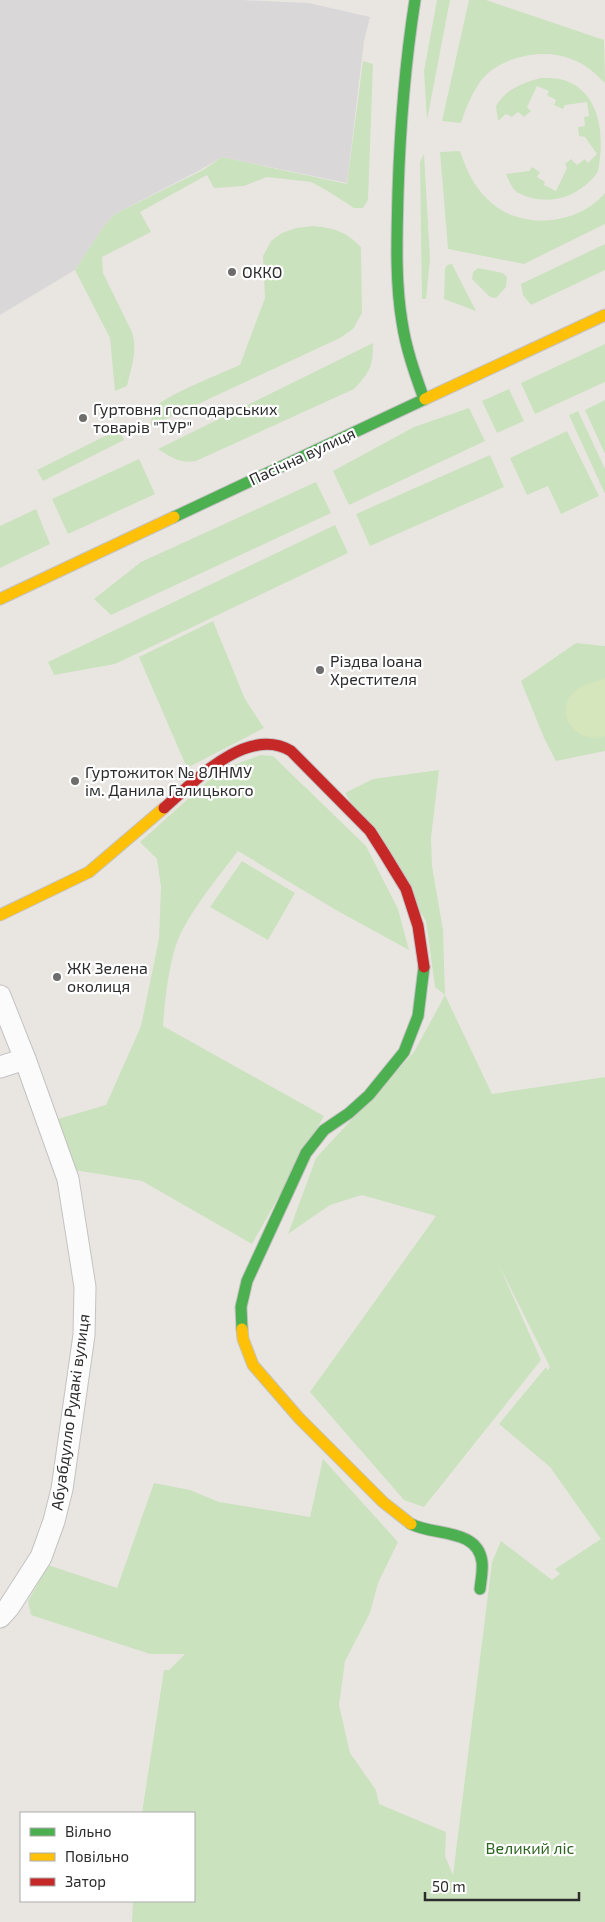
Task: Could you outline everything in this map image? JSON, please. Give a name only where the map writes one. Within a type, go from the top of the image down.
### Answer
[{"type":"street","points":[[416,0],[408,41],[400,136],[397,236],[402,322],[410,360],[424,399]]},
{"type":"street","name":"Пасічна вулиця","points":[[0,599],[605,315]]},
{"type":"street","points":[[0,915],[89,872],[216,764],[230,756],[264,744],[278,744],[291,750],[370,831],[406,889],[418,926],[424,966],[418,1016],[404,1052],[392,1068],[349,1114],[324,1130],[306,1153],[247,1281],[241,1308],[243,1339],[253,1365],[299,1418],[382,1502],[413,1525],[466,1538],[475,1544],[480,1553],[482,1563],[480,1589]]},
{"type":"street","name":"Абуабдулло Рудакі вулиця","points":[[0,996],[26,1059],[68,1179],[85,1287],[84,1335],[62,1489],[54,1521],[41,1557],[9,1607],[0,1617]]},
{"type":"street","points":[[0,1068],[26,1059]]},
{"type":"shaded area","points":[[0,0],[241,0],[309,3],[370,17],[364,41],[347,183],[222,157],[115,214],[104,226],[75,270],[0,315]]},
{"type":"green space","points":[[437,0],[450,0],[427,120],[424,71]]},
{"type":"green space","points":[[469,0],[486,0],[604,40],[605,83],[581,63],[560,56],[534,54],[509,61],[488,73],[474,92],[461,123],[442,121]]},
{"type":"green space","points":[[363,61],[373,64],[368,200],[363,208],[354,208],[311,182],[267,177],[244,186],[214,188],[207,175],[140,212],[151,232],[102,257],[103,273],[134,339],[133,359],[127,386],[115,391],[110,338],[75,270],[104,226],[115,214],[203,170],[222,157],[347,184]]},
{"type":"green space","points":[[541,78],[564,80],[586,94],[598,117],[600,130],[600,158],[596,175],[586,185],[570,195],[551,200],[541,200],[518,193],[513,188],[506,174],[529,171],[532,167],[540,172],[537,177],[545,182],[544,185],[556,191],[567,168],[565,164],[571,159],[577,165],[585,159],[588,163],[597,154],[585,137],[579,136],[578,127],[585,126],[584,117],[589,116],[587,102],[565,105],[563,109],[554,105],[556,100],[547,95],[549,91],[537,86],[527,107],[531,111],[524,117],[518,112],[512,117],[506,114],[498,121],[496,106],[505,95],[527,82]]},
{"type":"green space","points":[[460,151],[469,174],[482,194],[507,213],[521,218],[536,220],[552,220],[567,217],[594,203],[605,193],[605,224],[524,264],[448,249],[440,152]]},
{"type":"green space","points":[[424,154],[430,259],[426,299],[422,299],[420,162]]},
{"type":"green space","points":[[313,226],[339,231],[350,237],[361,247],[362,313],[353,329],[340,338],[151,426],[154,411],[161,402],[195,384],[240,365],[265,298],[263,256],[271,241],[282,233],[296,228]]},
{"type":"green space","points":[[605,244],[605,270],[531,305],[523,295],[521,284]]},
{"type":"green space","points":[[452,264],[476,311],[444,299],[445,269],[447,265]]},
{"type":"green space","points":[[478,268],[503,273],[507,277],[506,287],[496,298],[490,297],[472,279],[473,272]]},
{"type":"green space","points":[[373,343],[369,369],[354,389],[196,461],[180,461],[158,449]]},
{"type":"green space","points":[[605,344],[605,382],[535,414],[521,383]]},
{"type":"green space","points":[[509,389],[524,421],[497,433],[482,401]]},
{"type":"green space","points":[[605,400],[605,454],[585,410]]},
{"type":"green space","points":[[469,408],[485,441],[349,505],[333,471],[414,427]]},
{"type":"green space","points":[[578,411],[605,469],[605,494],[569,415]]},
{"type":"green space","points":[[119,429],[124,440],[43,481],[37,470]]},
{"type":"green space","points":[[567,431],[599,496],[561,514],[548,486],[527,495],[510,458]]},
{"type":"green space","points":[[490,455],[504,487],[370,546],[356,514]]},
{"type":"green space","points":[[139,459],[155,494],[68,534],[52,499]]},
{"type":"green space","points":[[316,482],[331,513],[111,615],[94,599],[141,562]]},
{"type":"green space","points":[[36,509],[50,544],[0,568],[0,526]]},
{"type":"green space","points":[[335,525],[348,553],[115,664],[54,675],[48,662]]},
{"type":"green space","points":[[213,621],[245,699],[264,728],[187,768],[139,657]]},
{"type":"green space","points":[[576,643],[605,646],[605,751],[556,761],[544,738],[521,681]]},
{"type":"green space","points":[[605,678],[605,736],[594,738],[584,736],[576,731],[566,716],[569,698],[579,688]]},
{"type":"green space","points":[[261,755],[273,756],[366,846],[398,909],[409,950],[336,910],[238,851],[187,922],[173,955],[163,1026],[324,1116],[252,1244],[142,1181],[68,1169],[51,1121],[106,1105],[141,1026],[159,939],[161,887],[157,859],[140,842],[220,770]]},
{"type":"green space","points":[[439,770],[431,838],[432,866],[443,930],[445,995],[435,987],[426,921],[345,793],[373,779]]},
{"type":"green space","points":[[242,861],[295,893],[268,940],[210,907]]},
{"type":"green space","name":"Великий ліс","points":[[445,995],[492,1094],[605,1077],[605,1922],[132,1922],[133,1902],[195,1902],[195,1812],[142,1812],[164,1670],[169,1670],[185,1654],[150,1654],[31,1615],[28,1601],[48,1565],[117,1588],[154,1483],[190,1490],[219,1502],[310,1517],[323,1459],[398,1542],[378,1583],[370,1613],[345,1661],[339,1705],[350,1753],[376,1790],[379,1804],[446,1832],[445,1856],[453,1875],[492,1562],[501,1541],[552,1580],[560,1574],[555,1569],[601,1539],[550,1467],[499,1424],[546,1367],[548,1370],[550,1367],[499,1265],[541,1360],[424,1507],[404,1500],[310,1392],[436,1216],[362,1195],[330,1205],[288,1234],[316,1158],[414,1052]]},
{"type":"traffic: fast","points":[[415,0],[408,48],[402,120],[397,258],[398,290],[404,332],[411,361],[424,399]]},
{"type":"traffic: fast","points":[[174,517],[425,399]]},
{"type":"traffic: fast","points":[[242,1329],[241,1307],[247,1281],[306,1153],[324,1130],[349,1113],[369,1095],[404,1052],[418,1016],[424,967]]},
{"type":"traffic: fast","points":[[411,1524],[420,1528],[464,1538],[472,1543],[479,1551],[482,1562],[480,1589]]},
{"type":"traffic: slow","points":[[425,399],[605,315]]},
{"type":"traffic: slow","points":[[0,599],[174,517]]},
{"type":"traffic: slow","points":[[0,915],[89,872],[164,808]]},
{"type":"traffic: slow","points":[[242,1329],[243,1339],[253,1365],[299,1418],[383,1502],[411,1524]]},
{"type":"traffic: jam","points":[[164,808],[206,771],[240,750],[257,745],[274,745],[291,751],[370,831],[384,853],[406,889],[418,926],[424,967]]},
{"type":"place","name":"ОККО","points":[[232,272]]},
{"type":"place","name":"Гуртовня господарських товарів \"ТУР\"","points":[[83,418]]},
{"type":"place","name":"Різдва Іоана Хрестителя","points":[[320,670]]},
{"type":"place","name":"Гуртожиток № 8ЛНМУ ім. Данила Галицького","points":[[75,781]]},
{"type":"place","name":"ЖК Зелена околиця","points":[[57,977]]}]
